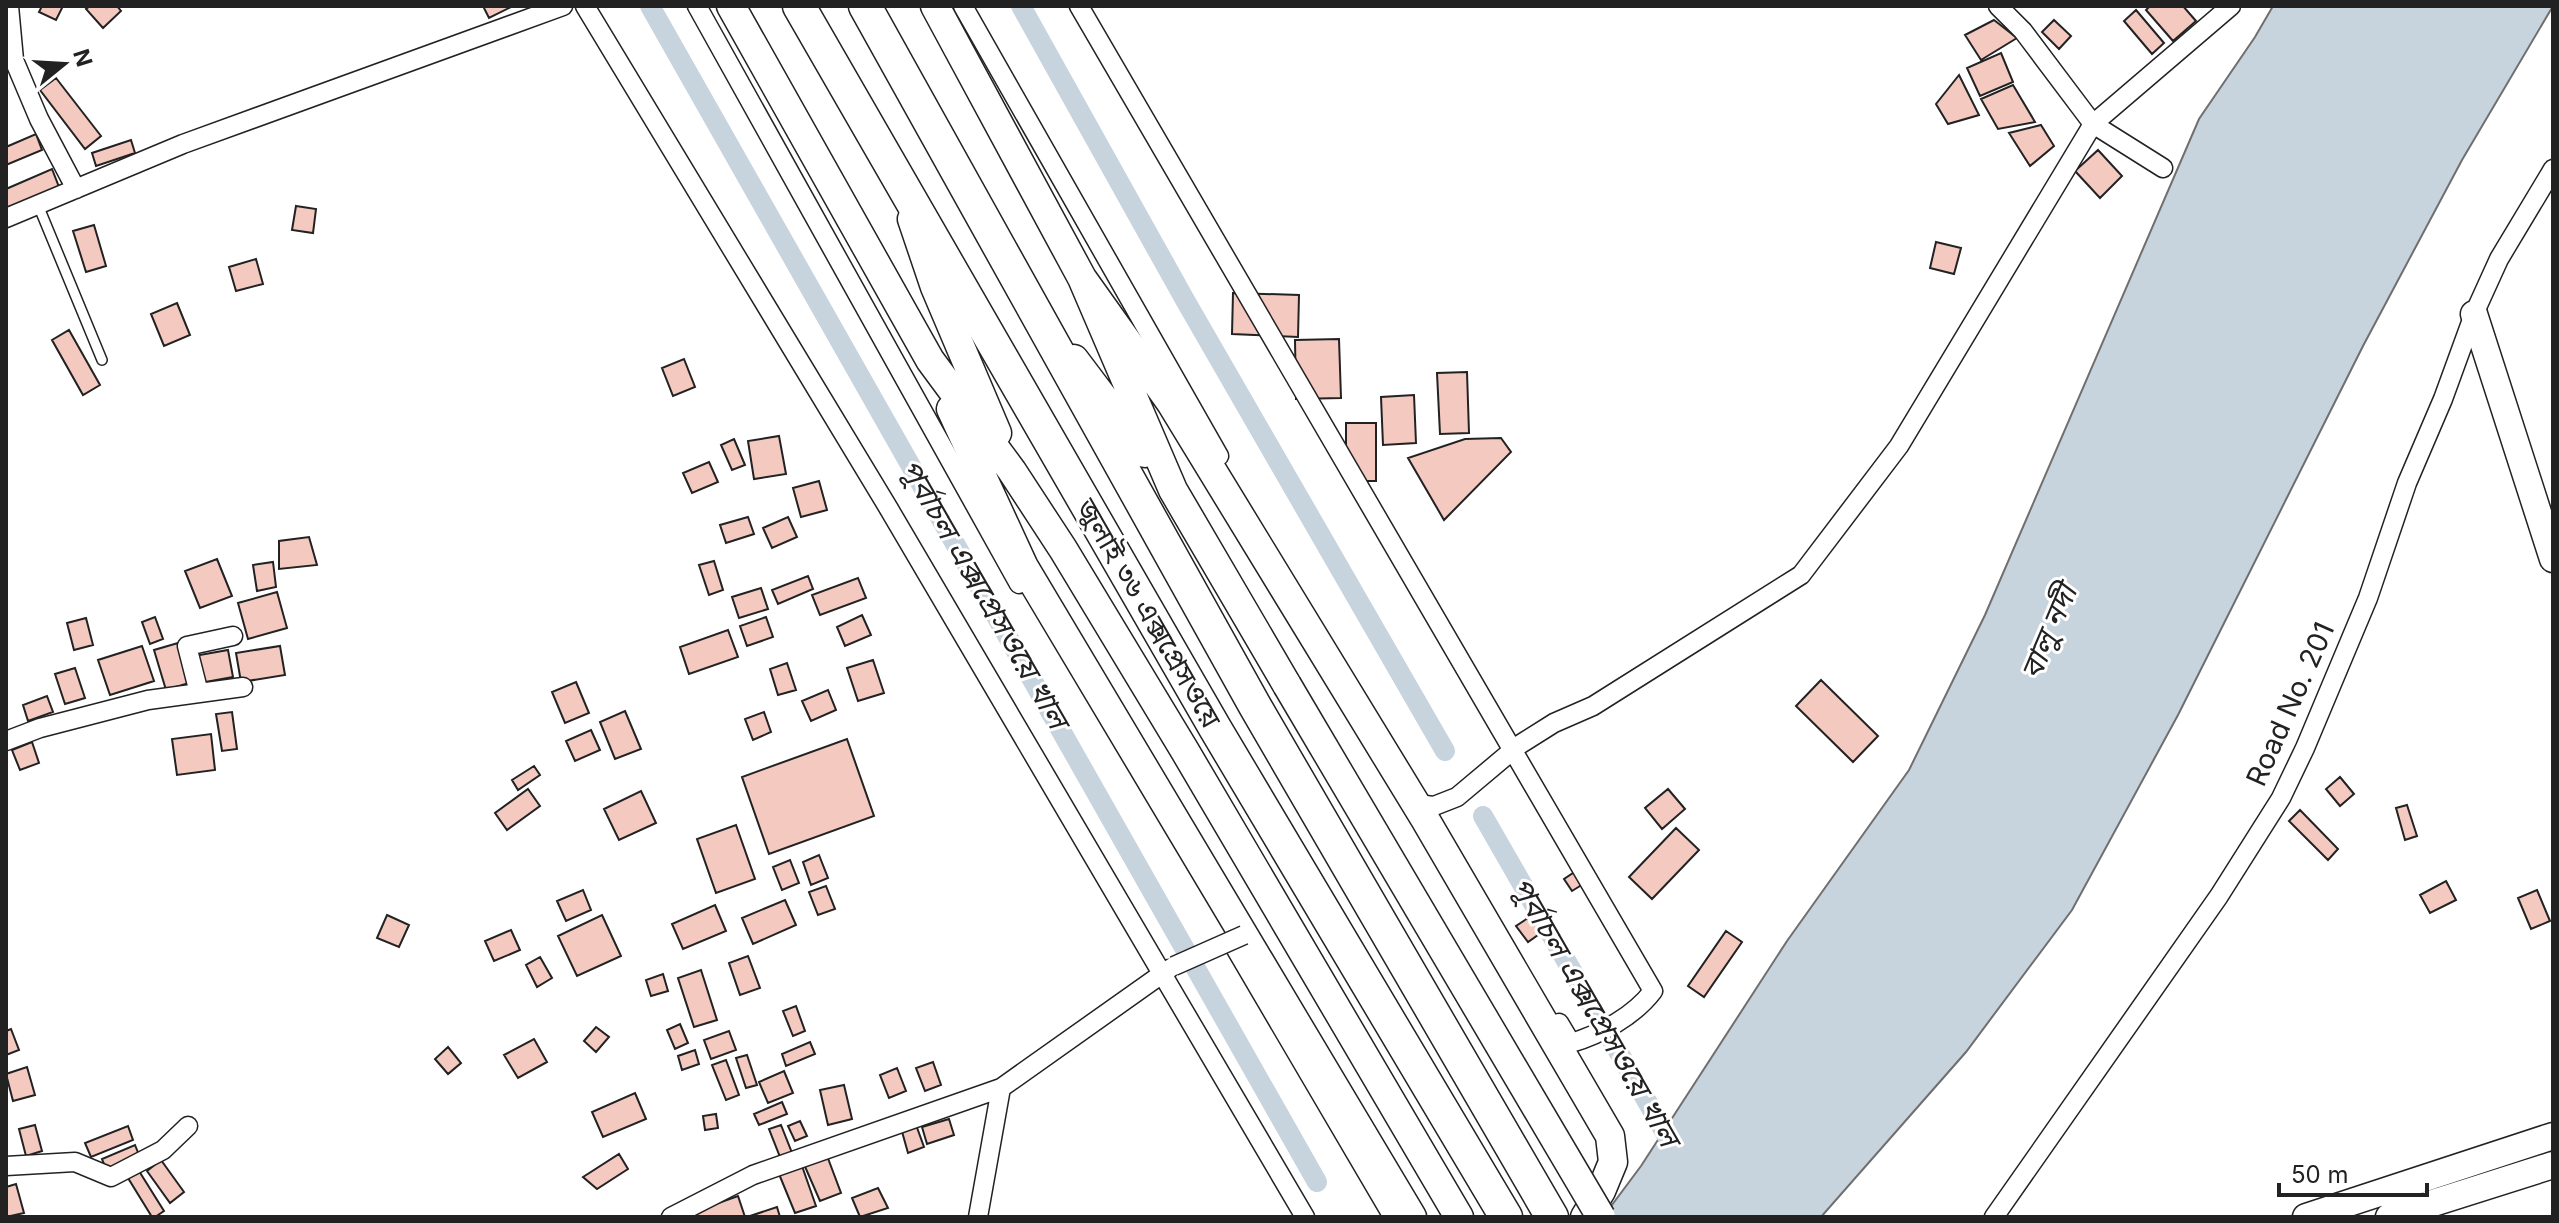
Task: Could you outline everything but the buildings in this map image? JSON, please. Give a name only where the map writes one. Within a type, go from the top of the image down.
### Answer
[{"type":"highway","name":"জুলাই ৩৬ এক্সপ্রেসওয়ে","points":[[799,6],[1215,728],[1506,1217]]},
{"type":"highway","name":"জুলাই ৩৬ এক্সপ্রেসওয়ে","points":[[865,6],[1255,706],[1552,1217]]},
{"type":"main road","points":[[731,6],[930,360],[1024,567],[1237,938],[1412,1217]]},
{"type":"main road","points":[[935,6],[1082,278],[1173,490]]},
{"type":"main road","points":[[900,183],[935,287],[1012,471]]},
{"type":"main road","points":[[1082,278],[1171,403],[1422,805],[1610,1136],[1613,1162],[1601,1191],[1585,1217]]},
{"type":"main road","points":[[1034,308],[1173,490],[1601,1217]]},
{"type":"main road","points":[[930,360],[1012,471],[1063,549],[1459,1217]]},
{"type":"street","points":[[9,6],[14,60],[39,119],[76,189]]},
{"type":"street","points":[[6,218],[183,144],[563,6]]},
{"type":"street","points":[[697,6],[1007,564],[1237,938],[1393,1217]]},
{"type":"street","points":[[963,6],[1422,805],[1571,1043],[1584,1039],[1640,1008],[1653,991],[1079,6]]},
{"type":"street","points":[[1998,6],[2023,31],[2093,124],[2163,168]]},
{"type":"street","points":[[1422,805],[1447,803],[1457,797],[1512,751],[1554,723],[1593,706],[1801,575],[1899,446],[2093,124],[2231,6]]},
{"type":"street","points":[[594,10],[889,509],[1168,970],[1305,1217]]},
{"type":"street","name":"Road No. 201","points":[[1994,1217],[2219,896],[2281,798],[2368,598],[2407,483],[2443,399],[2474,314],[2499,259],[2553,169]]},
{"type":"street","points":[[2474,314],[2553,559]]},
{"type":"street","points":[[199,693],[187,646],[233,636]]},
{"type":"street","points":[[6,741],[40,728],[148,700],[243,687]]},
{"type":"street","points":[[671,1217],[753,1175],[1001,1088],[1168,970],[1237,938]]},
{"type":"street","points":[[978,1217],[1001,1088]]},
{"type":"street","points":[[6,1166],[75,1162],[111,1177],[163,1150],[188,1126]]},
{"type":"street","points":[[2306,1217],[2553,1136]]},
{"type":"street","points":[[2389,1217],[2553,1165]]},
{"type":"street","points":[[2007,1217],[2011,1192]]},
{"type":"lane","points":[[38,205],[102,360]]},
{"type":"water","name":"বালু নদী","points":[[2273,6],[2553,6],[2462,160],[2363,346],[2178,715],[2072,910],[1966,1052],[1821,1217],[1603,1217],[1641,1166],[1787,941],[1909,770],[1985,615],[2199,119]]},
{"type":"waterway","name":"পূর্বাচল এক্সপ্রেসওয়ে খাল","points":[[650,6],[1317,1182]]},
{"type":"waterway","name":"পূর্বাচল এক্সপ্রেসওয়ে খাল","points":[[1021,6],[1185,300],[1445,751]]},
{"type":"waterway","name":"পূর্বাচল এক্সপ্রেসওয়ে খাল","points":[[1483,816],[1676,1152]]}]
